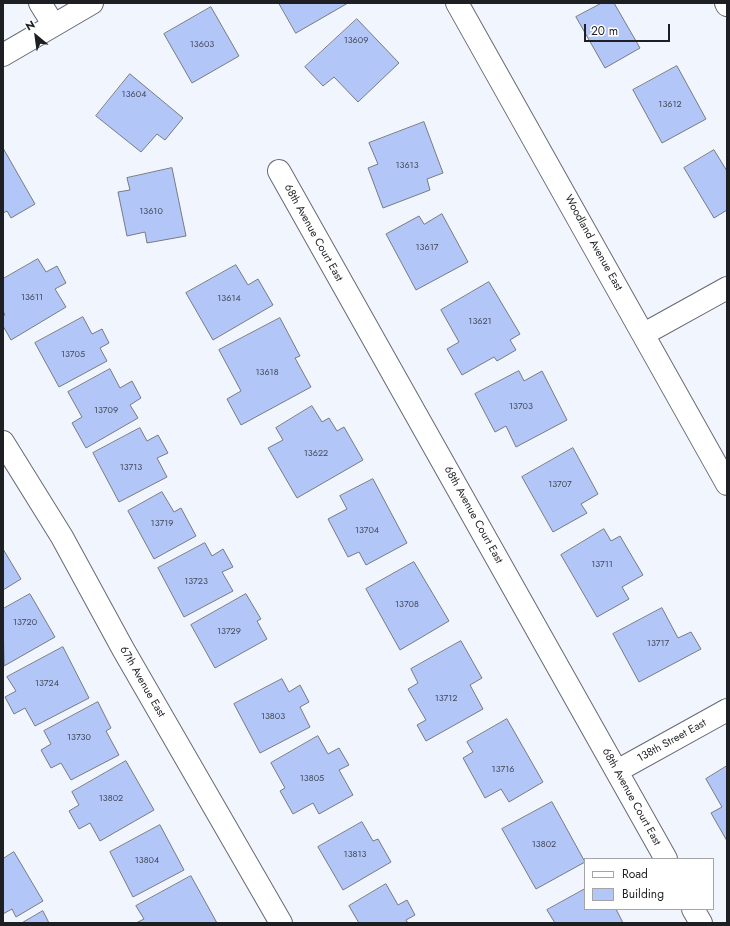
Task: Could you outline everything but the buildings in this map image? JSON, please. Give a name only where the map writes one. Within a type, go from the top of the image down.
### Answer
[{"type":"street","points":[[40,3],[53,24]]},
{"type":"street","points":[[3,55],[53,24],[92,3]]},
{"type":"street","name":"Woodland Avenue East","points":[[458,3],[727,484]]},
{"type":"street","name":"68th Avenue Court East","points":[[279,171],[665,858]]},
{"type":"street","points":[[644,334],[727,288]]},
{"type":"street","name":"67th Avenue East","points":[[3,442],[62,538],[123,649],[281,923]]},
{"type":"street","name":"138th Street East","points":[[617,771],[727,710]]},
{"type":"street","points":[[694,910],[701,923]]}]
